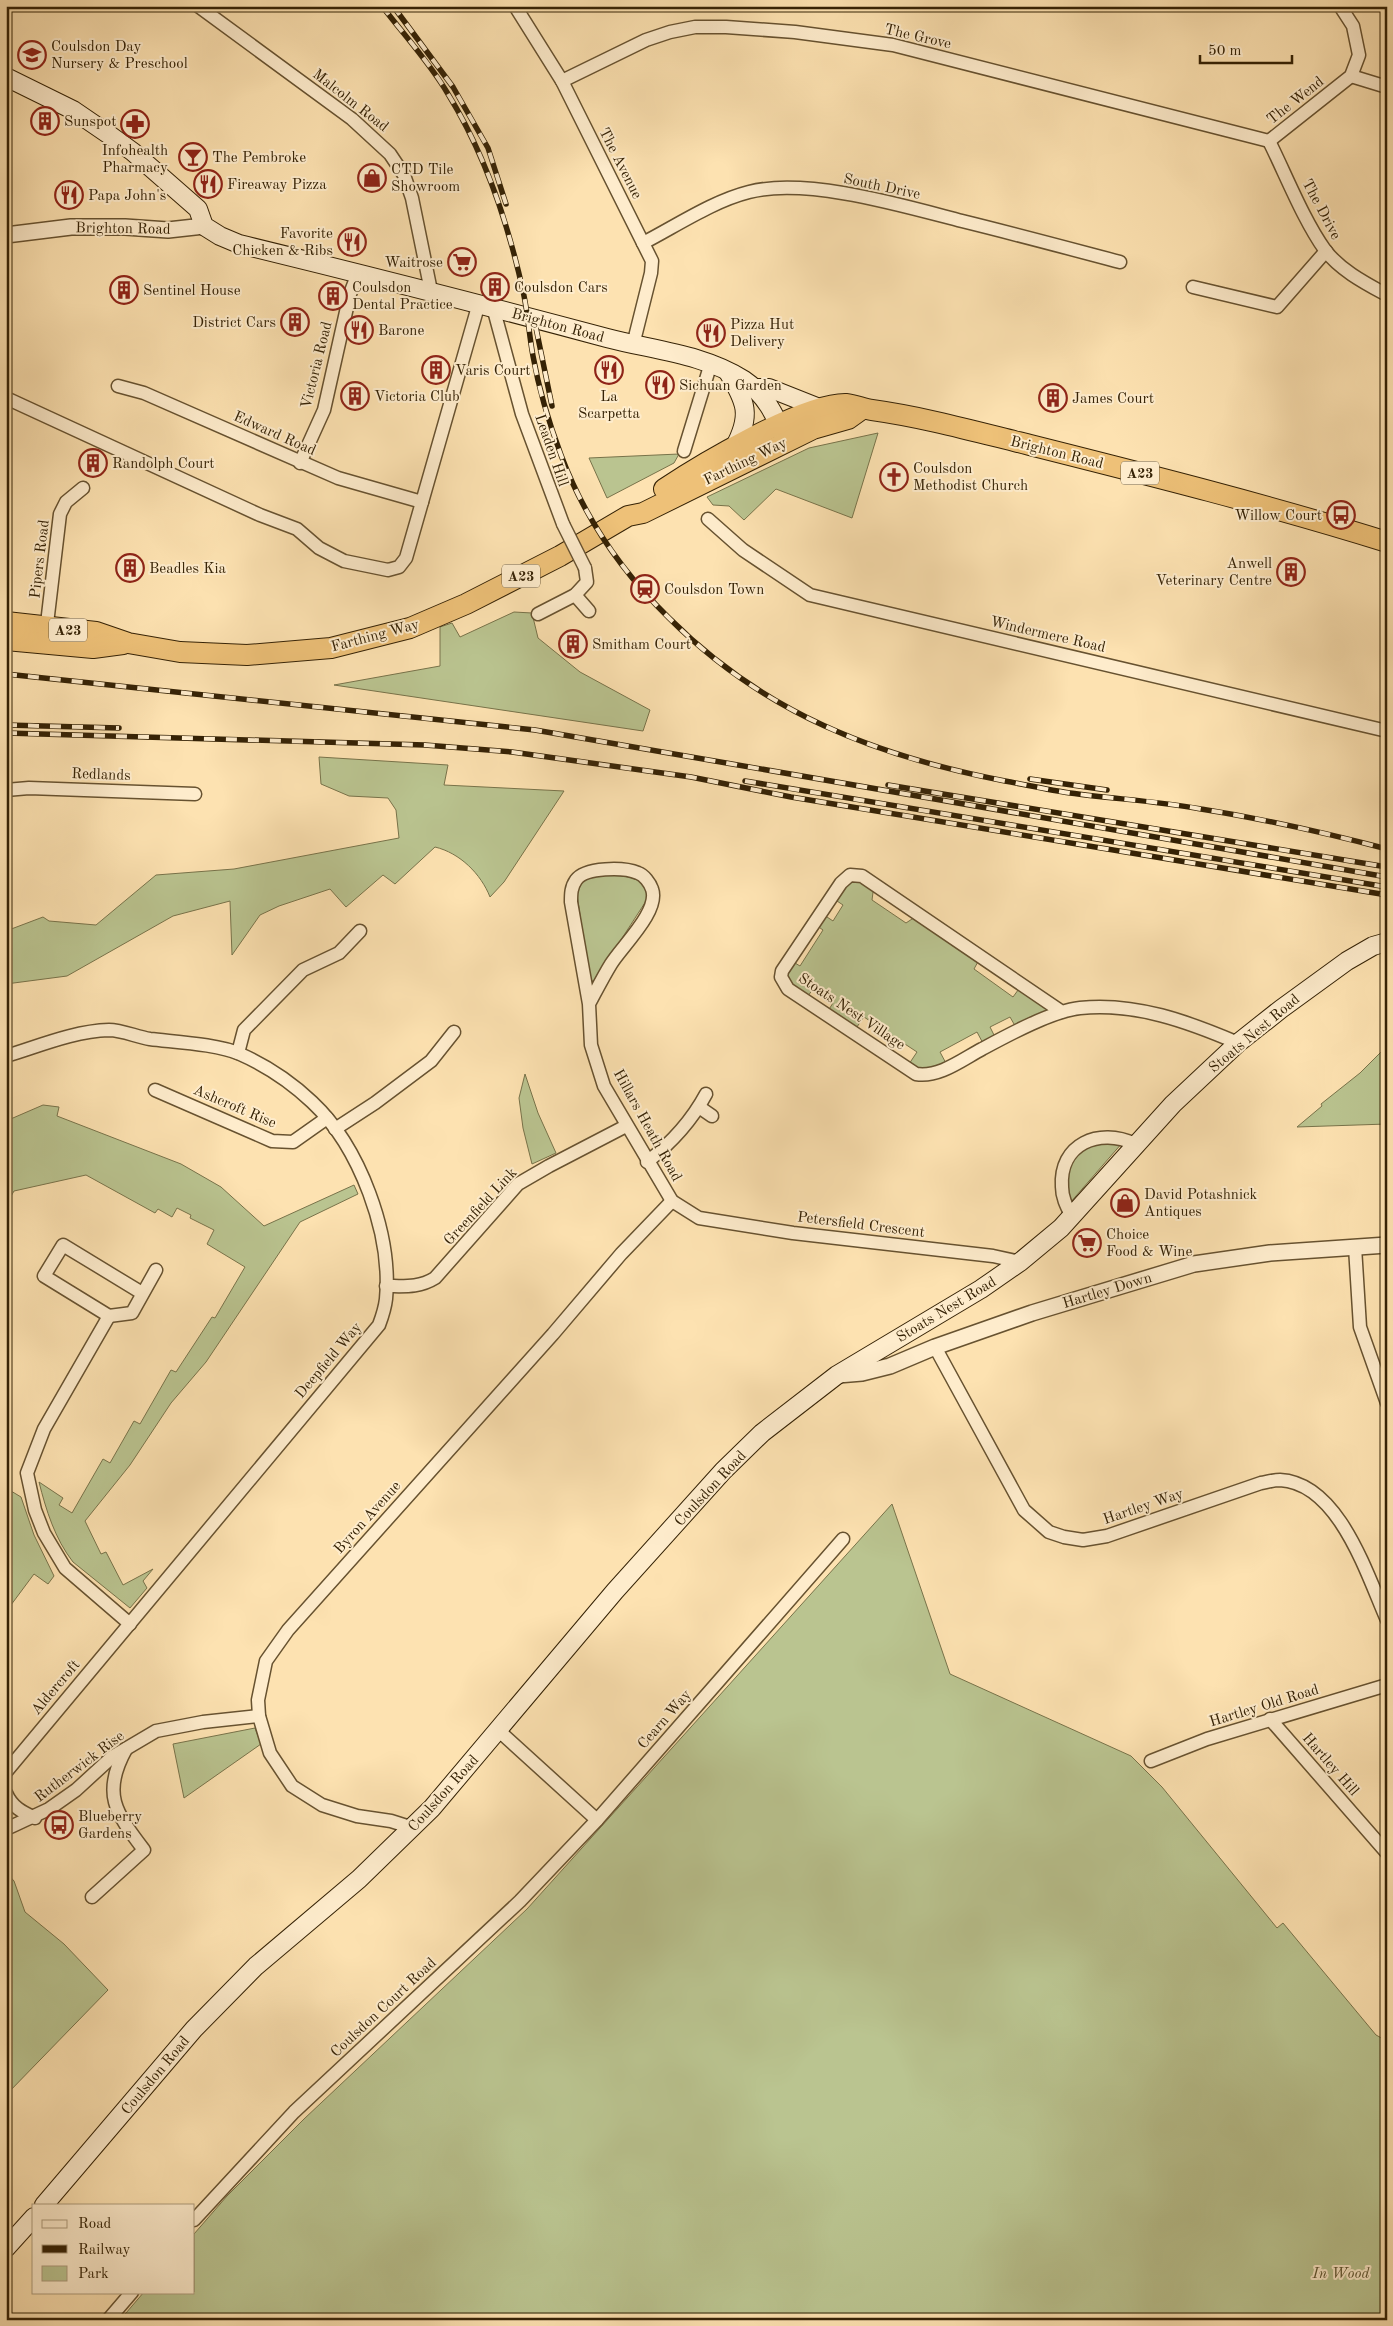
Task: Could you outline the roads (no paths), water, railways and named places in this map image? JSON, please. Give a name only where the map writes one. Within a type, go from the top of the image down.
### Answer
[{"type":"highway","name":"Brighton Road","points":[[822,409],[846,404],[927,420],[1137,472],[1328,523],[1387,542]]},
{"type":"highway","name":"Farthing Way","points":[[628,516],[638,505],[672,483],[734,448],[783,433],[813,429],[848,419],[862,408]]},
{"type":"highway","name":"A23","points":[[783,433],[822,409]]},
{"type":"highway","name":"Farthing Way","points":[[6,640],[96,632],[128,643],[180,652],[246,655],[331,648],[410,628],[466,604],[552,560],[628,516],[643,512],[783,433]]},
{"type":"highway","name":"Farthing Way","points":[[6,622],[45,636]]},
{"type":"main road","points":[[6,77],[73,110],[133,152],[198,209],[204,226]]},
{"type":"main road","name":"Brighton Road","points":[[204,226],[220,236],[239,244],[710,363],[755,388],[763,396],[783,433]]},
{"type":"main road","points":[[728,372],[746,409],[745,421],[734,448]]},
{"type":"main road","name":"Brighton Road","points":[[755,388],[769,388],[822,409]]},
{"type":"main road","name":"Stoats Nest Road","points":[[837,1375],[981,1289],[1020,1262],[1072,1217],[1135,1144],[1173,1104],[1238,1043],[1285,1005],[1347,961],[1373,946],[1387,942]]},
{"type":"main road","name":"Coulsdon Road","points":[[45,2204],[194,2029],[256,1966],[359,1879],[413,1828],[615,1591],[724,1471],[784,1414],[837,1375]]},
{"type":"main road","points":[[6,2248],[32,2219]]},
{"type":"street","name":"Malcolm Road","points":[[198,6],[352,119],[390,154],[404,175],[412,198],[431,291]]},
{"type":"street","name":"The Avenue","points":[[515,6],[562,81],[643,243],[652,265],[633,345]]},
{"type":"street","points":[[1340,6],[1353,26],[1360,55],[1351,76],[1387,87]]},
{"type":"street","name":"The Grove","points":[[562,81],[646,40],[670,32],[695,27],[726,27],[785,32],[893,45],[1269,141]]},
{"type":"street","name":"The Wend","points":[[1269,141],[1351,76]]},
{"type":"street","name":"The Drive","points":[[1269,141],[1299,204],[1326,251],[1355,277],[1387,295]]},
{"type":"street","name":"South Drive","points":[[643,243],[726,201],[749,192],[772,188],[796,187],[903,206],[1120,262]]},
{"type":"street","name":"Brighton Road","points":[[6,235],[71,226],[168,230],[204,226]]},
{"type":"street","points":[[1193,287],[1277,307],[1326,251]]},
{"type":"street","name":"Victoria Road","points":[[300,462],[324,410],[350,294],[358,273]]},
{"type":"street","points":[[6,398],[260,514],[297,529],[319,548],[344,561],[388,570],[399,567],[406,558],[422,502],[486,305]]},
{"type":"street","name":"Leaden Hill","points":[[486,305],[522,414],[563,524],[585,568],[587,582],[576,595]]},
{"type":"street","points":[[684,451],[710,363]]},
{"type":"street","name":"Edward Road","points":[[118,386],[144,393],[338,478],[422,502]]},
{"type":"street","name":"Pipers Road","points":[[45,636],[60,514],[66,502],[83,488]]},
{"type":"street","name":"Windermere Road","points":[[708,518],[724,525],[743,550],[810,595],[1387,731]]},
{"type":"street","points":[[538,614],[576,595],[589,610]]},
{"type":"street","name":"Redlands","points":[[6,790],[42,788],[195,794]]},
{"type":"street","name":"Hillars Heath Road","points":[[589,1004],[611,964],[649,912],[653,891],[648,882],[638,873],[626,870],[594,870],[584,873],[576,879],[571,890],[571,902],[589,1004],[591,1046],[604,1086],[647,1162],[672,1201],[699,1218]]},
{"type":"street","name":"Stoats Nest Village","points":[[1062,1012],[862,876],[850,874],[841,883],[782,971],[781,977],[788,989],[916,1074],[925,1076],[933,1074],[1004,1038],[1062,1012],[1080,1008],[1136,1010],[1201,1027],[1238,1043]]},
{"type":"street","points":[[238,1053],[244,1030],[303,970],[339,953],[360,931]]},
{"type":"street","name":"Deepfield Way","points":[[6,1056],[88,1032],[112,1030],[238,1053],[284,1079],[312,1102],[327,1118],[355,1161],[376,1216],[384,1252],[386,1301],[379,1325],[130,1624]]},
{"type":"street","points":[[335,1129],[375,1103],[431,1061],[454,1032]]},
{"type":"street","name":"Ashcroft Rise","points":[[155,1090],[272,1141],[293,1142],[327,1118]]},
{"type":"street","points":[[647,1162],[663,1150],[699,1108],[706,1094]]},
{"type":"street","points":[[699,1108],[712,1116]]},
{"type":"street","name":"Greenfield Link","points":[[386,1286],[415,1287],[425,1285],[435,1278],[518,1184],[626,1126]]},
{"type":"street","points":[[1072,1217],[1064,1199],[1062,1186],[1068,1159],[1079,1146],[1092,1138],[1109,1136],[1122,1138],[1135,1144]]},
{"type":"street","name":"Byron Avenue","points":[[413,1828],[391,1820],[357,1816],[322,1805],[292,1786],[270,1753],[259,1716],[258,1700],[266,1661],[288,1630],[547,1341],[621,1254],[672,1201]]},
{"type":"street","name":"Petersfield Crescent","points":[[699,1218],[793,1233],[993,1256],[1020,1262]]},
{"type":"street","points":[[142,1293],[63,1245],[44,1276],[109,1316],[132,1313],[156,1270]]},
{"type":"street","name":"Hartley Down","points":[[837,1375],[862,1373],[890,1366],[935,1347],[1086,1296],[1194,1264],[1270,1253],[1387,1245]]},
{"type":"street","points":[[1355,1247],[1360,1328],[1387,1403]]},
{"type":"street","points":[[109,1316],[44,1429],[27,1473],[35,1510],[44,1533],[65,1568],[130,1624]]},
{"type":"street","name":"Hartley Way","points":[[935,1347],[1024,1510],[1049,1532],[1083,1540],[1108,1536],[1261,1484],[1280,1480],[1296,1484],[1319,1496],[1349,1535],[1387,1620]]},
{"type":"street","name":"Cearn Way","points":[[597,1820],[843,1539]]},
{"type":"street","name":"Aldercroft","points":[[6,1772],[130,1624]]},
{"type":"street","name":"Hartley Old Road","points":[[1151,1761],[1207,1739],[1387,1685]]},
{"type":"street","name":"Rutherwick Rise","points":[[6,1829],[35,1818],[76,1790],[112,1757],[156,1731],[203,1722],[259,1716]]},
{"type":"street","name":"Hartley Hill","points":[[1270,1720],[1387,1853]]},
{"type":"street","points":[[498,1730],[597,1820]]},
{"type":"street","points":[[92,1898],[144,1850],[121,1819],[114,1801],[117,1765],[126,1749]]},
{"type":"street","points":[[6,1793],[9,1801],[18,1810],[35,1818]]},
{"type":"street","name":"Coulsdon Court Road","points":[[195,2219],[294,2112],[520,1901],[597,1820]]},
{"type":"street","points":[[108,2320],[130,2294]]},
{"type":"railway","points":[[382,6],[441,83],[461,117],[484,165],[494,190],[517,265],[525,299],[535,369],[552,431],[570,478],[581,500],[620,563],[669,618],[705,651],[743,680],[783,705],[824,726],[911,758],[957,771],[1054,790],[1185,806],[1248,817],[1387,849]]},
{"type":"railway","points":[[393,6],[453,87],[488,148],[506,204]]},
{"type":"railway","points":[[536,328],[552,406]]},
{"type":"railway","points":[[6,674],[535,730],[1387,877]]},
{"type":"railway","points":[[6,725],[119,728]]},
{"type":"railway","points":[[6,733],[425,745],[512,752],[691,777],[791,797],[1387,895]]},
{"type":"railway","points":[[1030,779],[1107,790]]},
{"type":"railway","points":[[745,781],[1387,887]]},
{"type":"railway","points":[[888,785],[1387,867]]},
{"type":"place","name":"Coulsdon Day Nursery & Preschool","points":[[32,55]]},
{"type":"place","name":"Sunspot","points":[[45,121]]},
{"type":"place","name":"Infohealth Pharmacy","points":[[135,124]]},
{"type":"place","name":"The Pembroke","points":[[193,157]]},
{"type":"place","name":"CTD Tile Showroom","points":[[372,178]]},
{"type":"place","name":"Fireaway Pizza","points":[[208,184]]},
{"type":"place","name":"Papa John's","points":[[69,195]]},
{"type":"place","name":"Favorite Chicken & Ribs","points":[[352,242]]},
{"type":"place","name":"Waitrose","points":[[462,262]]},
{"type":"place","name":"Coulsdon Cars","points":[[495,287]]},
{"type":"place","name":"Sentinel House","points":[[124,290]]},
{"type":"place","name":"Coulsdon Dental Practice","points":[[333,296]]},
{"type":"place","name":"District Cars","points":[[295,322]]},
{"type":"place","name":"Barone","points":[[359,330]]},
{"type":"place","name":"Pizza Hut Delivery","points":[[711,333]]},
{"type":"place","name":"Varis Court","points":[[436,370]]},
{"type":"place","name":"La Scarpetta","points":[[609,370]]},
{"type":"place","name":"Sichuan Garden","points":[[660,385]]},
{"type":"place","name":"Victoria Club","points":[[355,396]]},
{"type":"place","name":"James Court","points":[[1053,398]]},
{"type":"place","name":"Randolph Court","points":[[93,463]]},
{"type":"place","name":"Coulsdon Methodist Church","points":[[894,477]]},
{"type":"place","name":"Willow Court","points":[[1341,515]]},
{"type":"place","name":"Beadles Kia","points":[[130,568]]},
{"type":"place","name":"Anwell Veterinary Centre","points":[[1291,572]]},
{"type":"place","name":"Coulsdon Town","points":[[645,589]]},
{"type":"place","name":"Smitham Court","points":[[573,644]]},
{"type":"place","name":"David Potashnick Antiques","points":[[1125,1203]]},
{"type":"place","name":"Choice Food & Wine","points":[[1087,1243]]},
{"type":"place","name":"Blueberry Gardens","points":[[59,1825]]},
{"type":"park label","name":"In Wood","points":[[1341,2273]]}]
